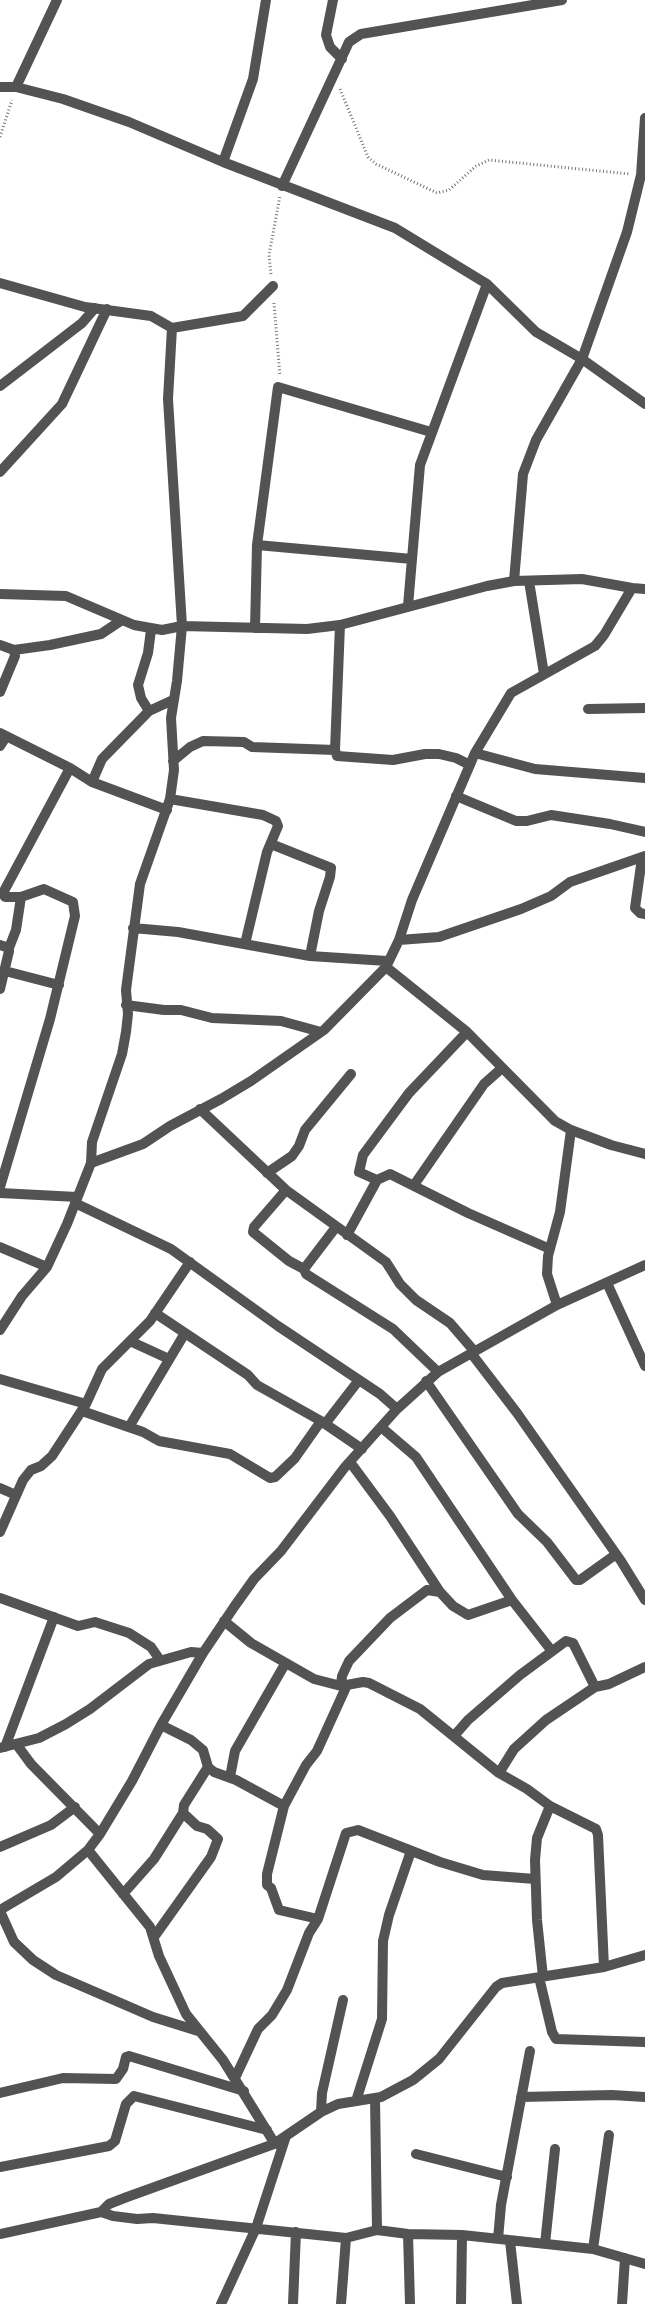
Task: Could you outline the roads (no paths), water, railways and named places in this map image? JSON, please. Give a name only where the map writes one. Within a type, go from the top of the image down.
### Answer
[{"type":"street","points":[[16,86],[57,0]]},
{"type":"street","points":[[224,162],[252,79],[266,0]]},
{"type":"street","points":[[333,0],[326,35],[330,47],[342,59]]},
{"type":"street","points":[[282,186],[350,42],[361,34],[562,0]]},
{"type":"street","points":[[0,87],[16,86],[129,122],[282,186],[395,228],[487,284],[536,332],[582,359],[645,404]]},
{"type":"street","points":[[514,581],[523,474],[536,440],[582,359],[627,232],[641,175],[645,118]]},
{"type":"street","points":[[0,283],[60,302],[151,316],[172,328],[243,316],[273,286]]},
{"type":"street","points":[[408,606],[420,465],[487,284]]},
{"type":"street","points":[[0,386],[82,323],[95,308]]},
{"type":"street","points":[[0,472],[62,404],[107,309]]},
{"type":"street","points":[[0,1330],[22,1296],[47,1267],[91,1164],[92,1142],[122,1054],[128,1014],[126,990],[140,884],[170,799],[173,761],[171,718],[182,626],[168,399],[172,328]]},
{"type":"street","points":[[255,628],[257,545],[278,386],[431,432]]},
{"type":"street","points":[[257,545],[412,559]]},
{"type":"street","points":[[0,594],[66,596],[151,630],[182,626],[306,629],[340,625],[487,586],[514,581],[582,579],[645,589]]},
{"type":"street","points":[[529,581],[544,674]]},
{"type":"street","points":[[91,1164],[143,1144],[200,1109],[221,1100],[251,1081],[321,1032],[387,964],[399,940],[412,900],[475,753],[511,693],[595,646],[604,635],[632,588]]},
{"type":"street","points":[[0,645],[14,650],[50,645],[101,634],[122,620]]},
{"type":"street","points":[[340,625],[335,750],[337,756],[393,760],[425,754],[439,754],[456,758],[470,765]]},
{"type":"street","points":[[149,711],[141,698],[138,685],[148,653],[151,630]]},
{"type":"street","points":[[0,692],[15,656],[14,650]]},
{"type":"street","points":[[92,782],[102,759],[149,711],[174,700]]},
{"type":"street","points":[[588,709],[645,708]]},
{"type":"street","points":[[2,739],[70,768],[92,782],[167,810]]},
{"type":"street","points":[[173,761],[190,747],[203,742],[244,742],[252,747],[335,750]]},
{"type":"street","points":[[475,753],[535,769],[645,778]]},
{"type":"street","points":[[0,1187],[59,985],[75,916],[73,902],[44,889],[22,897],[5,897],[3,893],[70,768]]},
{"type":"street","points":[[456,796],[516,820],[527,821],[551,815],[610,824],[645,832]]},
{"type":"street","points":[[170,799],[263,815],[276,821],[278,826],[251,913],[245,944]]},
{"type":"street","points":[[271,844],[331,868],[319,911],[310,956]]},
{"type":"street","points":[[399,940],[439,937],[521,909],[551,896],[570,882],[643,857],[635,908],[640,913],[645,914]]},
{"type":"street","points":[[0,989],[5,971],[4,947],[16,930],[22,897]]},
{"type":"street","points":[[133,928],[178,932],[310,956],[387,964],[467,1032],[541,1108],[570,1130],[645,1154]]},
{"type":"street","points":[[5,971],[59,985]]},
{"type":"street","points":[[126,1005],[164,1010],[181,1010],[212,1018],[281,1021],[321,1032]]},
{"type":"street","points":[[377,1180],[359,1172],[363,1155],[409,1093],[467,1032]]},
{"type":"street","points":[[414,1185],[484,1084],[502,1068]]},
{"type":"street","points":[[267,1173],[292,1156],[299,1146],[305,1130],[351,1074]]},
{"type":"street","points":[[200,1109],[286,1190],[386,1262],[400,1284],[416,1300],[450,1323],[517,1413],[645,1600]]},
{"type":"street","points":[[557,1305],[547,1274],[550,1249],[560,1212],[570,1130]]},
{"type":"street","points":[[346,1235],[377,1180],[390,1174],[468,1213],[550,1249]]},
{"type":"street","points":[[286,1190],[254,1227],[253,1232],[289,1261],[304,1269],[308,1277],[394,1329],[438,1372]]},
{"type":"street","points":[[0,1192],[76,1200],[171,1249],[278,1326],[380,1394],[397,1409]]},
{"type":"street","points":[[304,1269],[336,1227]]},
{"type":"street","points":[[0,1247],[47,1267]]},
{"type":"street","points":[[0,1532],[22,1480],[31,1470],[41,1466],[52,1456],[84,1408],[102,1369],[132,1342],[155,1313],[190,1262]]},
{"type":"street","points":[[198,2031],[153,2017],[56,1975],[33,1960],[14,1942],[0,1910],[56,1877],[88,1850],[100,1834],[132,1781],[161,1725],[224,1621],[254,1579],[281,1551],[350,1462],[397,1409],[438,1372],[557,1305],[645,1265]]},
{"type":"street","points":[[607,1283],[645,1366]]},
{"type":"street","points":[[155,1313],[248,1375],[257,1385],[362,1448]]},
{"type":"street","points":[[129,1427],[185,1333]]},
{"type":"street","points":[[132,1342],[170,1358]]},
{"type":"street","points":[[0,1380],[84,1408],[159,1441],[230,1454],[270,1478],[275,1477],[295,1458],[359,1380]]},
{"type":"street","points":[[426,1382],[518,1514],[546,1542],[576,1580],[580,1580],[615,1555]]},
{"type":"street","points":[[381,1427],[416,1457],[512,1600],[552,1650]]},
{"type":"street","points":[[350,1462],[390,1516],[440,1592],[453,1606],[468,1615],[512,1600]]},
{"type":"street","points":[[0,1488],[16,1495]]},
{"type":"street","points":[[318,1919],[279,1910],[271,1888],[267,1884],[269,1863],[284,1806],[302,1773],[317,1751],[344,1686],[342,1676],[349,1661],[390,1618],[427,1590],[440,1592]]},
{"type":"street","points":[[0,1598],[78,1626],[95,1622],[129,1633],[152,1647],[160,1660]]},
{"type":"street","points":[[2,1748],[54,1617]]},
{"type":"street","points":[[224,1621],[251,1643],[314,1679],[344,1686],[363,1682],[369,1683],[420,1709],[498,1773],[527,1788],[550,1806],[596,1829],[598,1835],[604,1967]]},
{"type":"street","points":[[454,1736],[468,1720],[552,1650],[566,1641],[573,1643],[595,1687]]},
{"type":"street","points":[[2,1748],[40,1738],[66,1724],[90,1709],[149,1664],[191,1652],[203,1653]]},
{"type":"street","points":[[230,1777],[235,1751],[285,1664]]},
{"type":"street","points":[[498,1773],[514,1749],[537,1726],[595,1687],[609,1684],[645,1667]]},
{"type":"street","points":[[123,1894],[154,1859],[208,1767],[203,1750],[191,1740],[161,1725]]},
{"type":"street","points":[[17,1745],[31,1764],[100,1834]]},
{"type":"street","points":[[208,1767],[284,1806]]},
{"type":"street","points":[[550,1806],[537,1838],[535,1879],[541,1977],[552,2032],[556,2039],[645,2042]]},
{"type":"street","points":[[0,1847],[51,1825],[75,1807]]},
{"type":"street","points":[[154,1937],[211,1857],[218,1839],[207,1829],[197,1826],[183,1812]]},
{"type":"street","points":[[235,2078],[258,2029],[272,2015],[287,1990],[309,1933],[318,1919],[346,1833],[358,1830],[411,1852],[483,1875],[535,1879]]},
{"type":"street","points":[[88,1850],[150,1927],[159,1956],[186,2014],[223,2060],[244,2091],[275,2144]]},
{"type":"street","points":[[356,2101],[382,2019],[383,1941],[389,1915],[411,1852]]},
{"type":"street","points":[[0,2234],[101,2212],[110,2204],[126,2197],[275,2144],[321,2112],[338,2104],[375,2098],[413,2080],[439,2059],[496,1987],[502,1983],[604,1967],[645,1955]]},
{"type":"street","points":[[321,2112],[322,2093],[343,2000]]},
{"type":"street","points":[[498,2239],[501,2205],[530,2051]]},
{"type":"street","points":[[0,2093],[63,2078],[116,2079],[123,2069],[126,2057],[129,2056],[244,2091]]},
{"type":"street","points":[[521,2097],[612,2095],[645,2097]]},
{"type":"street","points":[[0,2167],[109,2146],[115,2141],[126,2104],[134,2096],[267,2130]]},
{"type":"street","points":[[375,2098],[377,2230]]},
{"type":"street","points":[[593,2249],[608,2135]]},
{"type":"street","points":[[221,2304],[256,2228],[286,2136]]},
{"type":"street","points":[[545,2244],[555,2149]]},
{"type":"street","points":[[416,2154],[507,2176]]},
{"type":"street","points":[[101,2212],[112,2216],[137,2219],[153,2218],[346,2238],[377,2230],[408,2234],[462,2235],[593,2249],[625,2258],[645,2260]]},
{"type":"street","points":[[293,2304],[296,2232]]},
{"type":"street","points":[[408,2234],[410,2304]]},
{"type":"street","points":[[461,2304],[462,2235]]},
{"type":"street","points":[[342,2304],[346,2238]]},
{"type":"street","points":[[510,2241],[517,2304]]},
{"type":"street","points":[[622,2304],[625,2258]]}]
